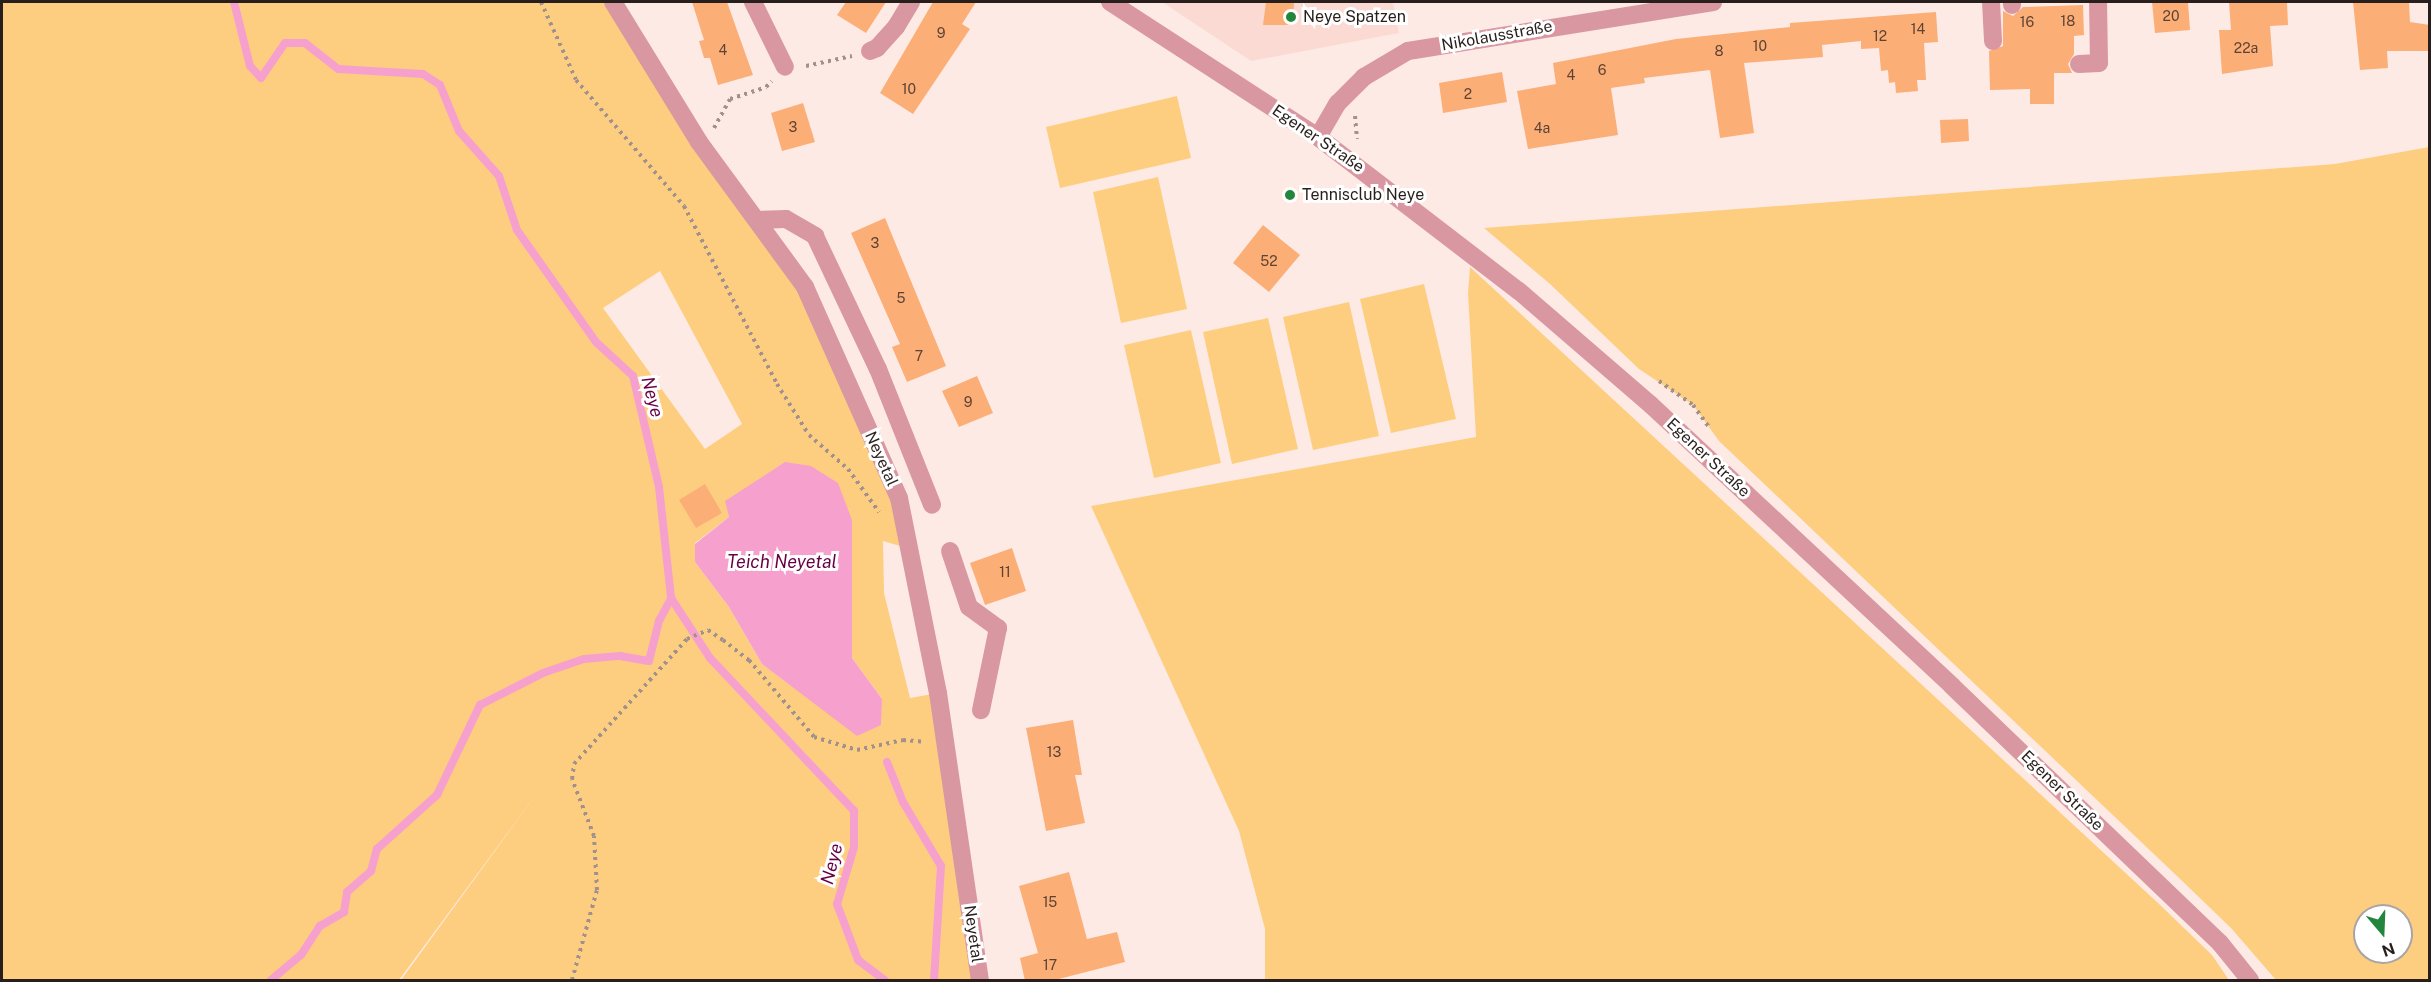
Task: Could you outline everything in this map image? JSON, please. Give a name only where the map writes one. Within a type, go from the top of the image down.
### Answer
[{"type":"street","name":"Neyetal","points":[[613,2],[699,142],[805,287],[899,498],[938,693],[980,981]]},
{"type":"street","points":[[753,2],[785,67]]},
{"type":"street","points":[[870,51],[877,48],[896,27],[911,2]]},
{"type":"street","name":"Egener Straße","points":[[1110,2],[1318,138],[1520,291],[1651,405],[2166,890],[2220,943],[2250,981]]},
{"type":"street","name":"Nikolausstraße","points":[[1318,138],[1338,103],[1364,77],[1408,51],[1673,4],[1713,2]]},
{"type":"street","points":[[1990,2],[1993,41]]},
{"type":"street","points":[[2079,64],[2099,63],[2098,2]]},
{"type":"street","points":[[758,220],[786,219],[815,236],[878,369],[933,505]]},
{"type":"street","points":[[950,551],[969,607],[998,628],[981,710]]},
{"type":"path","points":[[541,2],[576,80],[684,206],[777,384],[809,435],[848,470],[881,515]]},
{"type":"path","points":[[821,65],[870,51]]},
{"type":"path","points":[[712,132],[730,99],[766,87]]},
{"type":"path","points":[[572,981],[597,890],[594,837],[572,779],[574,764],[687,639],[708,630],[749,660],[814,737],[857,750],[903,740],[944,743]]},
{"type":"shaded area","points":[[2,2],[613,2],[805,287],[899,498],[907,548],[883,541],[884,593],[910,698],[938,693],[980,980],[401,980],[543,785],[399,980],[2,980]],"holes":[[[660,271],[742,424],[705,449],[603,308]],[[729,517],[852,520],[852,658],[882,699],[797,690],[762,664],[729,607],[695,562],[695,543]]]},
{"type":"shaded area","name":"Neye Spatzen","points":[[1162,2],[1393,2],[1399,33],[1251,61]]},
{"type":"shaded area","points":[[1177,96],[1191,158],[1060,188],[1046,127]]},
{"type":"shaded area","points":[[2429,147],[2429,980],[2276,980],[2231,928],[1719,441],[1693,405],[1639,369],[1550,284],[1484,228],[2335,164]]},
{"type":"shaded area","points":[[1158,177],[1187,309],[1121,323],[1093,192]]},
{"type":"shaded area","points":[[1470,267],[2158,903],[2212,955],[2229,980],[1265,980],[1265,929],[1239,831],[1091,506],[1476,437],[1468,293]]},
{"type":"shaded area","points":[[1424,284],[1456,419],[1391,433],[1360,299]]},
{"type":"shaded area","points":[[1349,302],[1379,436],[1313,450],[1283,317]]},
{"type":"shaded area","points":[[1268,318],[1298,449],[1232,464],[1203,332]]},
{"type":"shaded area","points":[[1191,330],[1221,463],[1154,478],[1124,345]]},
{"type":"water","name":"Teich Neyetal","points":[[785,462],[811,466],[838,483],[852,520],[852,658],[882,699],[881,725],[857,736],[762,664],[729,607],[695,562],[695,544],[729,517],[725,501]]},
{"type":"building","points":[[692,2],[727,2],[753,75],[718,85],[710,58],[704,58],[699,41],[704,40]]},
{"type":"building","points":[[846,2],[886,2],[866,33],[837,15]]},
{"type":"building","points":[[933,2],[976,2],[962,24],[970,29],[913,114],[880,93]]},
{"type":"building","points":[[1266,2],[1294,2],[1293,25],[1263,25]]},
{"type":"building","points":[[2152,2],[2188,2],[2190,30],[2155,33]]},
{"type":"building","points":[[2229,2],[2287,2],[2288,25],[2270,26],[2273,66],[2222,74],[2219,30],[2231,30]]},
{"type":"building","points":[[2353,2],[2409,2],[2410,22],[2430,25],[2430,51],[2387,51],[2388,68],[2360,70]]},
{"type":"building","points":[[2083,5],[2084,35],[2074,36],[2074,54],[2068,64],[2072,73],[2054,73],[2054,104],[2030,104],[2030,89],[1990,90],[1989,51],[2003,46],[2003,11],[2013,16],[2023,7]]},
{"type":"building","points":[[1936,12],[1938,42],[1924,43],[1926,80],[1917,80],[1918,91],[1896,93],[1895,82],[1889,83],[1888,70],[1881,71],[1879,48],[1861,49],[1861,41],[1822,45],[1823,57],[1744,63],[1754,133],[1720,138],[1710,70],[1644,78],[1645,83],[1611,88],[1618,135],[1528,149],[1517,91],[1556,84],[1553,63],[1676,39],[1790,27],[1790,23]]},
{"type":"building","points":[[1502,72],[1507,102],[1443,113],[1439,83]]},
{"type":"building","points":[[803,103],[815,142],[782,151],[771,113]]},
{"type":"building","points":[[1968,119],[1969,141],[1941,143],[1940,120]]},
{"type":"building","points":[[885,218],[946,366],[907,382],[892,347],[900,344],[851,233]]},
{"type":"building","points":[[1263,225],[1300,255],[1269,292],[1233,263]]},
{"type":"building","points":[[977,376],[993,413],[959,427],[942,391]]},
{"type":"building","points":[[705,484],[722,513],[696,528],[679,500]]},
{"type":"building","points":[[1012,548],[1026,591],[985,605],[970,563]]},
{"type":"building","points":[[1073,720],[1082,775],[1075,775],[1085,823],[1046,831],[1026,728]]},
{"type":"building","points":[[1069,872],[1087,939],[1117,932],[1125,962],[1051,981],[1025,981],[1020,958],[1038,953],[1019,886]]},
{"type":"waterway","name":"Neye","points":[[234,2],[250,66],[261,78],[285,43],[305,43],[338,69],[423,74],[440,85],[459,131],[499,176],[517,230],[596,342],[633,376],[659,487],[671,598],[710,658],[854,811],[854,847],[837,904],[858,960],[885,980]]},
{"type":"waterway","points":[[271,980],[301,955],[320,926],[344,912],[347,892],[371,871],[377,849],[437,795],[480,705],[543,673],[584,659],[620,656],[649,661],[659,621],[671,598]]},
{"type":"waterway","points":[[887,762],[903,802],[941,866],[934,980]]},
{"type":"place","name":"Neye Spatzen","points":[[1291,17]]},
{"type":"place","name":"Tennisclub Neye","points":[[1290,195]]}]
